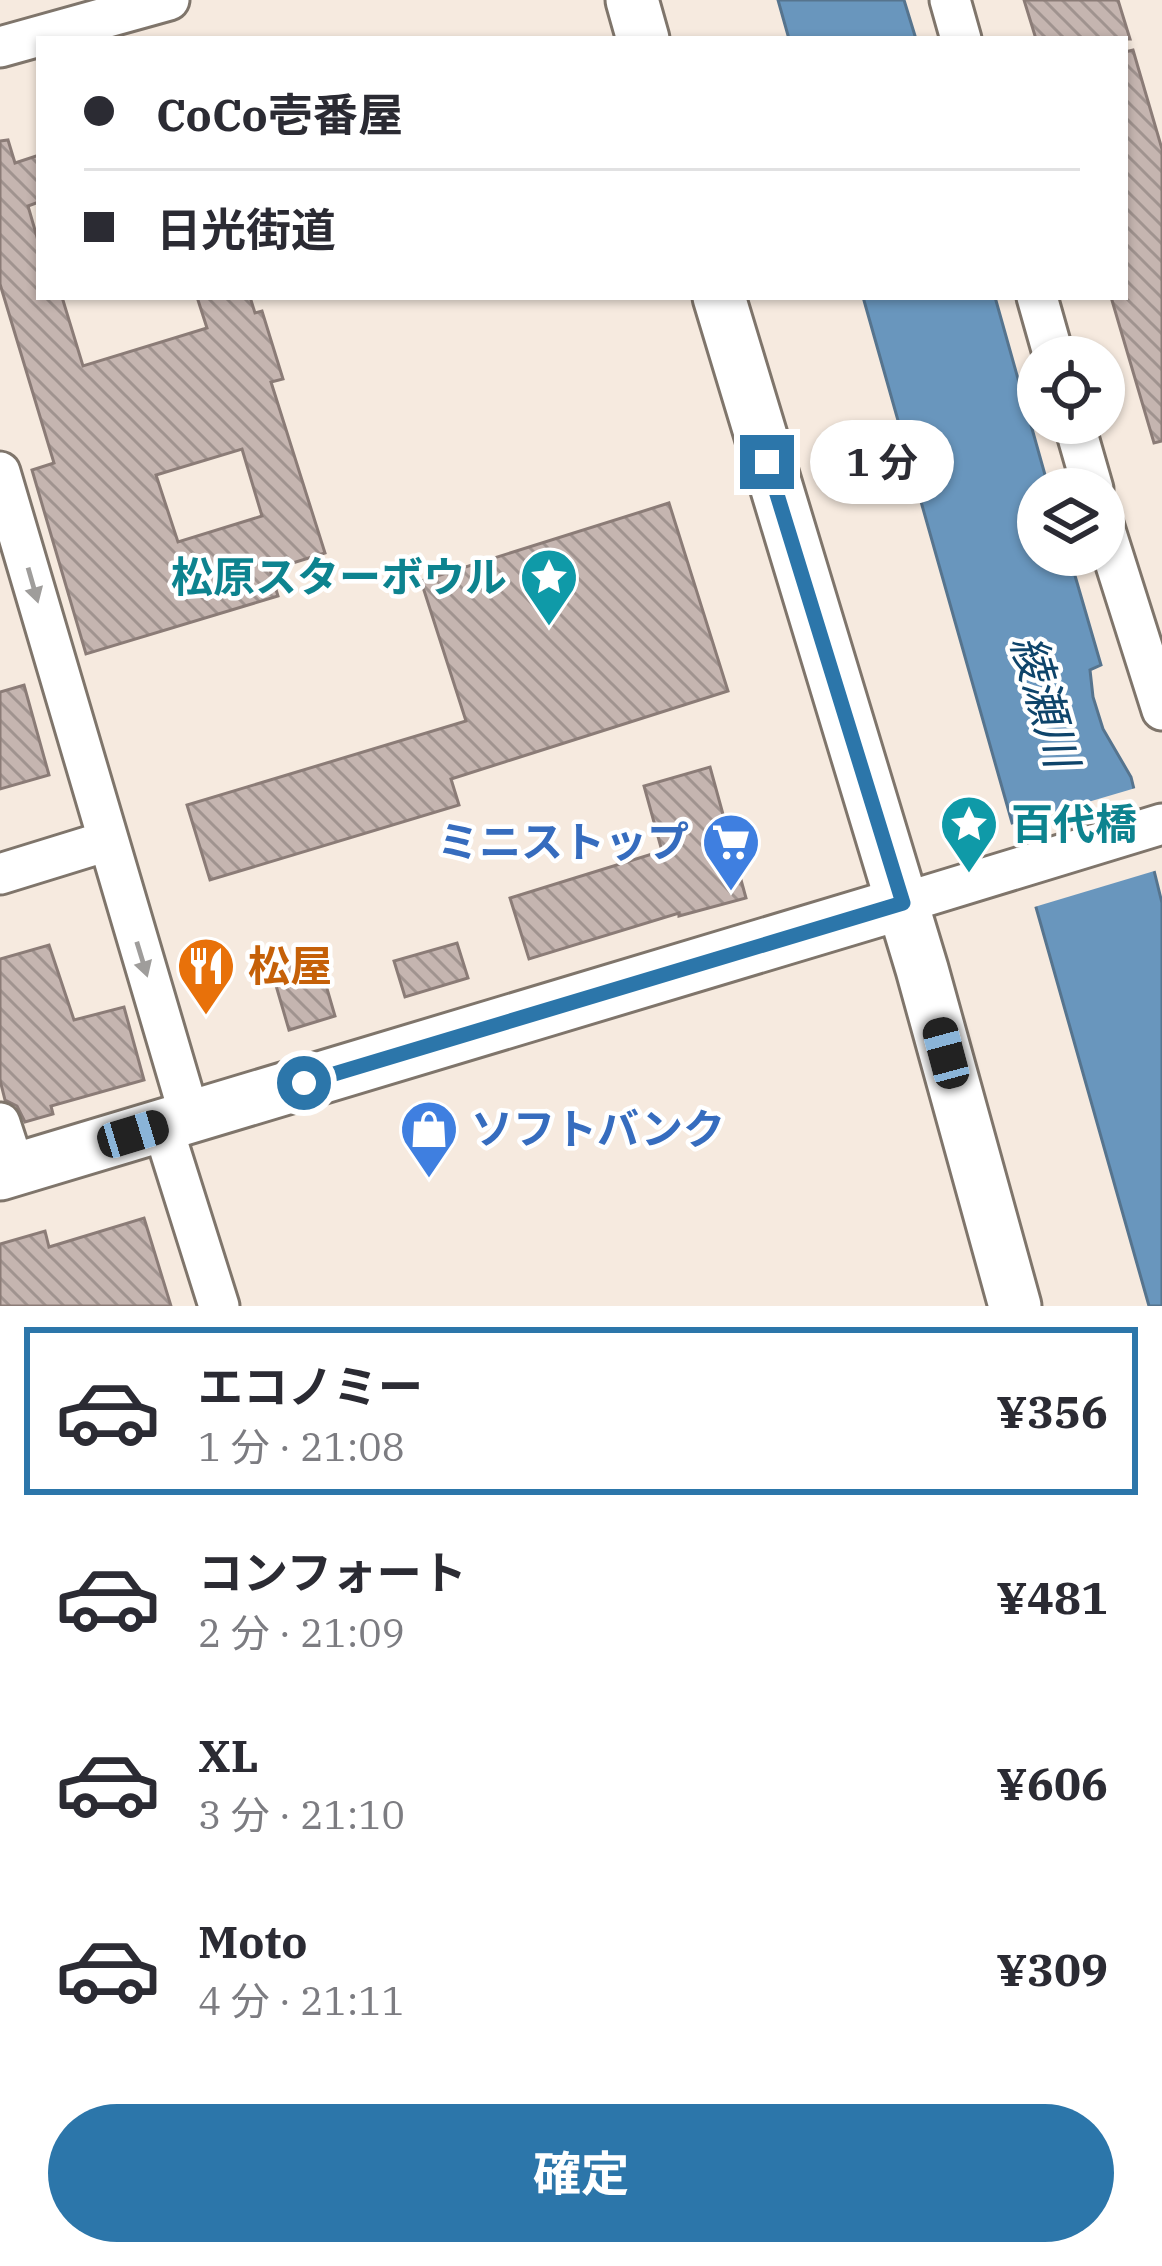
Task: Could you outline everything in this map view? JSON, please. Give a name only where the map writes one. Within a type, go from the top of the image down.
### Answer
[{"type":"main road","points":[[632,0],[642,36]]},
{"type":"main road","points":[[720,300],[903,903],[1016,1306]]},
{"type":"main road","points":[[5,1155],[176,1121],[903,903]]},
{"type":"street","points":[[40,36],[169,0]]},
{"type":"street","points":[[950,0],[960,36]]},
{"type":"street","points":[[0,47],[36,37]]},
{"type":"street","points":[[1038,300],[1048,336]]},
{"type":"street","points":[[0,472],[107,841],[219,1306]]},
{"type":"street","points":[[1120,576],[1162,710]]},
{"type":"street","points":[[903,903],[1162,824]]},
{"type":"street","points":[[0,874],[107,841]]},
{"type":"water","points":[[778,0],[904,0],[915,36],[788,36]]},
{"type":"water","name":"綾瀬川","points":[[864,300],[996,300],[1017,375],[1017,444],[1036,444],[1043,468],[1017,468],[1017,576],[1075,576],[1101,665],[1090,670],[1093,697],[1103,729],[1131,777],[1162,903],[1162,1306],[1149,1306]]},
{"type":"pier","points":[[1139,787],[1161,869],[1031,908],[1007,826]]},
{"type":"building","points":[[1024,0],[1118,0],[1130,39],[1128,36],[1035,36]]},
{"type":"building","points":[[1133,50],[1162,149],[1162,441],[1154,443],[1112,300],[1128,300],[1128,51]]},
{"type":"building","points":[[8,140],[15,163],[36,156],[36,203],[28,206],[36,234],[36,300],[63,300],[83,366],[207,328],[198,300],[251,300],[255,313],[262,311],[283,379],[271,382],[325,553],[270,570],[278,596],[86,654],[32,470],[54,463],[0,284],[0,141]],"holes":[[[242,449],[262,516],[178,542],[156,475]]]},
{"type":"building","points":[[669,503],[728,691],[451,779],[459,805],[210,880],[187,805],[466,721],[421,581]]},
{"type":"building","points":[[24,685],[49,775],[0,789],[0,692]]},
{"type":"building","points":[[710,767],[746,898],[679,913],[529,959],[510,898],[662,851],[644,786]]},
{"type":"building","points":[[457,943],[468,978],[405,997],[394,961]]},
{"type":"building","points":[[49,945],[74,1020],[124,1007],[144,1080],[51,1106],[53,1114],[25,1122],[17,1106],[5,1100],[0,1080],[0,959]]},
{"type":"building","points":[[316,951],[335,1016],[289,1030],[270,965]]},
{"type":"building","points":[[144,1218],[171,1306],[0,1306],[0,1244],[45,1231],[49,1247]]},
{"type":"place","name":"松原スターボウル","points":[[549,628]]},
{"type":"place","name":"百代橋","points":[[969,875]]},
{"type":"place","name":"ミニストップ","points":[[731,893]]},
{"type":"place","name":"松屋","points":[[206,1017]]},
{"type":"place","name":"ソフトバンク","points":[[429,1180]]},
{"type":"route","points":[[304,1083],[903,903],[767,462]]}]
